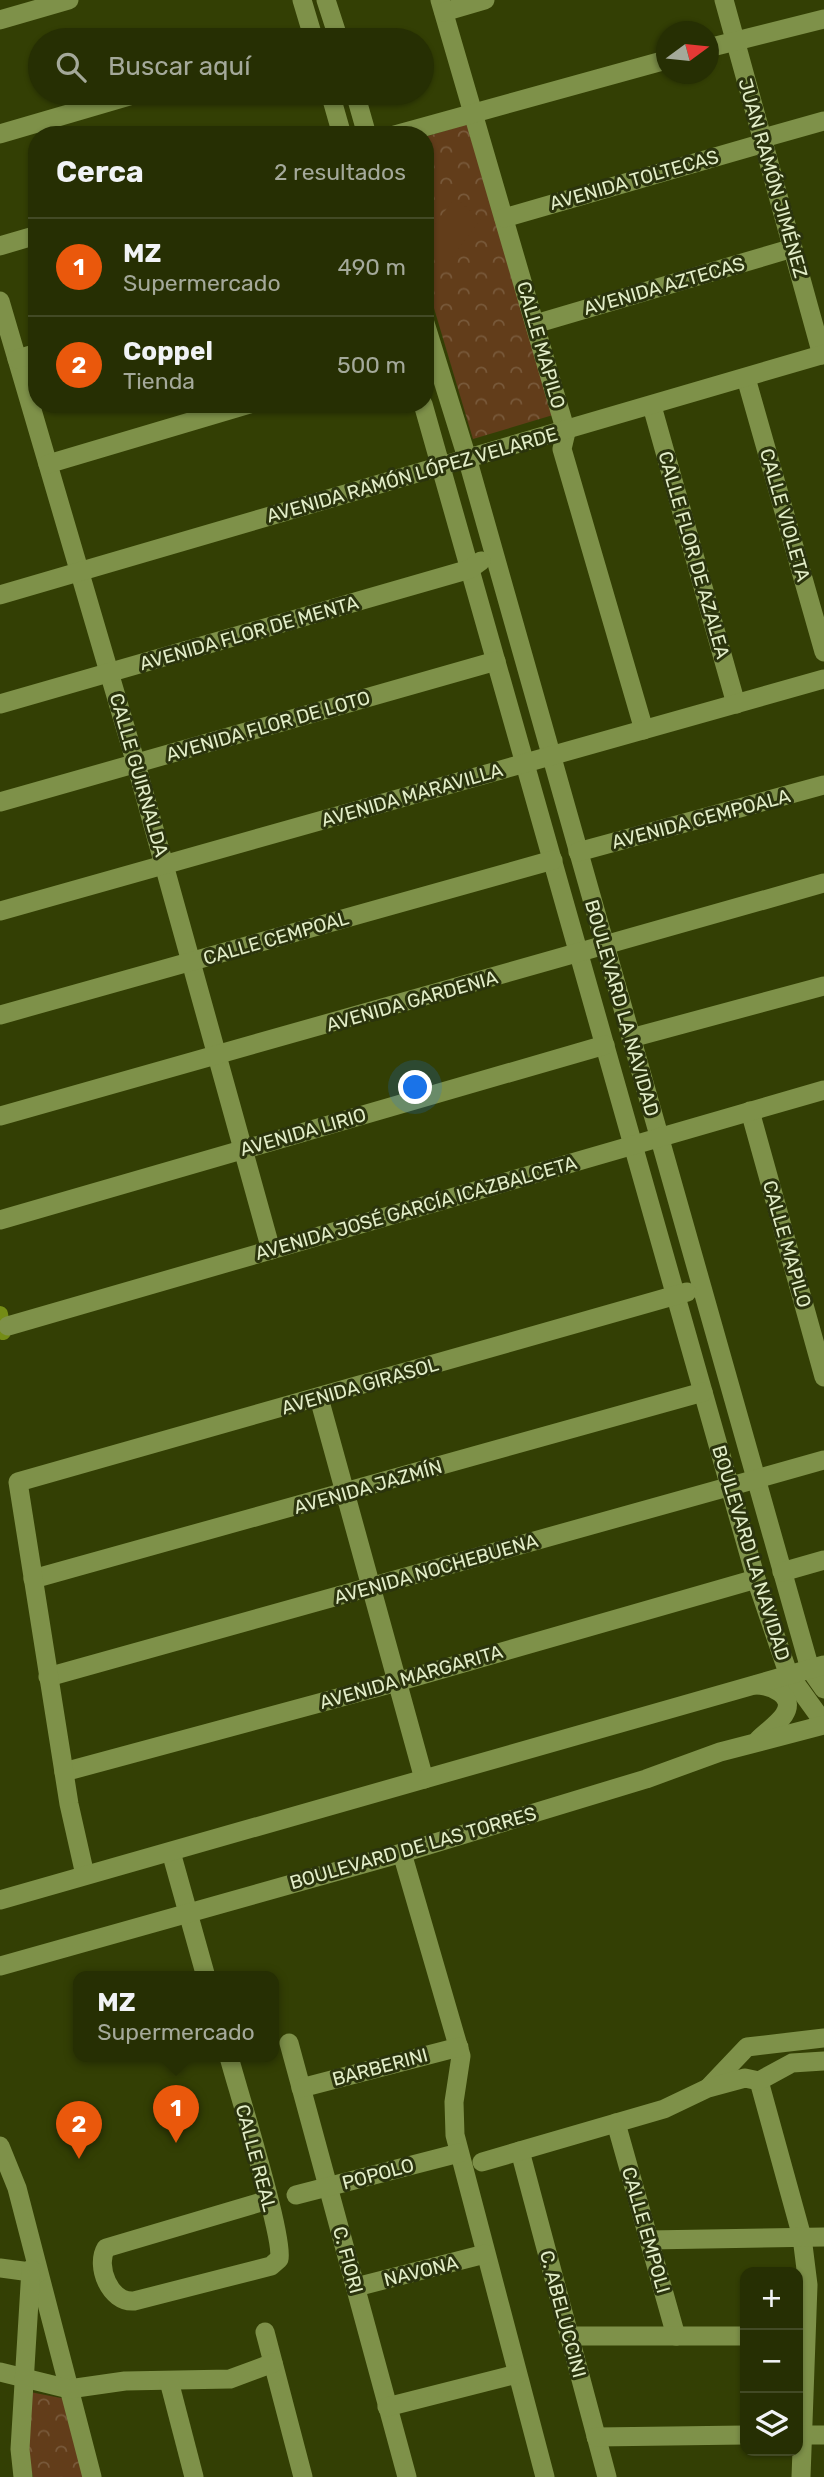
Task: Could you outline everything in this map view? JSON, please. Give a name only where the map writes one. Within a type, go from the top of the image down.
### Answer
[{"type":"street","points":[[0,20],[25,6],[69,0]]},
{"type":"street","points":[[302,0],[310,28]]},
{"type":"street","points":[[326,0],[335,28]]},
{"type":"street","points":[[442,6],[485,0]]},
{"type":"street","name":"JUAN RAMÓN JIMÉNEZ","points":[[724,0],[823,355]]},
{"type":"street","name":"CALLE MAPILO","points":[[442,6],[566,432],[562,449],[644,730]]},
{"type":"street","points":[[719,45],[824,19]]},
{"type":"street","points":[[427,126],[656,63]]},
{"type":"street","points":[[0,134],[99,105]]},
{"type":"street","points":[[333,105],[339,126]]},
{"type":"street","points":[[359,105],[365,126]]},
{"type":"street","name":"AVENIDA TOLTECAS","points":[[504,218],[824,121]]},
{"type":"street","points":[[0,246],[28,238]]},
{"type":"street","name":"AVENIDA AZTECAS","points":[[535,324],[793,248]]},
{"type":"street","name":"CALLE GUIRNALDA","points":[[0,301],[28,396]]},
{"type":"street","name":"BOULEVARD LA NAVIDAD","points":[[434,352],[468,461],[782,1572],[824,1689]]},
{"type":"street","name":"AVENIDA RAMÓN LÓPEZ VELARDE","points":[[0,595],[81,575],[325,500],[468,461],[823,355]]},
{"type":"street","points":[[17,359],[28,356]]},
{"type":"street","name":"CALLE VIOLETA","points":[[746,378],[824,652]]},
{"type":"street","name":"CALLE FLOR DE AZALEA","points":[[652,406],[736,704]]},
{"type":"street","name":"CALLE GUIRNALDA","points":[[33,413],[136,764],[271,1250]]},
{"type":"street","points":[[48,464],[220,413]]},
{"type":"street","name":"BOULEVARD LA NAVIDAD","points":[[426,413],[756,1578],[788,1673],[824,1724]]},
{"type":"street","name":"AVENIDA FLOR DE MENTA","points":[[0,705],[470,569],[492,551]]},
{"type":"street","points":[[0,605],[81,575]]},
{"type":"street","name":"AVENIDA FLOR DE LOTO","points":[[0,802],[496,661]]},
{"type":"street","name":"AVENIDA MARAVILLA","points":[[0,911],[824,679]]},
{"type":"street","name":"AVENIDA CEMPOALA","points":[[578,852],[824,785]]},
{"type":"street","name":"CALLE CEMPOAL","points":[[0,1015],[553,860]]},
{"type":"street","name":"AVENIDA GARDENIA","points":[[0,1116],[824,883]]},
{"type":"street","points":[[631,1038],[824,986]]},
{"type":"street","name":"AVENIDA LIRIO","points":[[0,1220],[605,1045]]},
{"type":"street","name":"AVENIDA JOSÉ GARCÍA ICAZBALCETA","points":[[8,1326],[824,1090]]},
{"type":"street","name":"CALLE MAPILO","points":[[750,1111],[824,1377]]},
{"type":"street","name":"AVENIDA GIRASOL","points":[[33,1579],[18,1482],[702,1288]]},
{"type":"street","name":"AVENIDA JAZMÍN","points":[[33,1579],[703,1391]]},
{"type":"street","points":[[319,1398],[424,1779]]},
{"type":"street","name":"AVENIDA NOCHEBUENA","points":[[48,1677],[824,1460]]},
{"type":"street","points":[[782,1572],[824,1560]]},
{"type":"street","name":"AVENIDA MARGARITA","points":[[64,1772],[397,1682],[756,1578]]},
{"type":"street","points":[[33,1579],[64,1772],[85,1875]]},
{"type":"street","points":[[0,1900],[788,1673],[817,1667]]},
{"type":"street","points":[[748,1685],[775,1688],[787,1702],[784,1715],[757,1741]]},
{"type":"street","name":"BOULEVARD DE LAS TORRES","points":[[0,1966],[402,1853],[646,1779],[757,1741],[824,1724]]},
{"type":"street","points":[[171,1852],[204,1971]]},
{"type":"street","points":[[402,1853],[459,2047],[460,2065],[453,2118],[459,2153],[545,2477]]},
{"type":"street","points":[[708,2088],[747,2047],[824,2038]]},
{"type":"street","name":"C. FIORI","points":[[289,2043],[407,2477]]},
{"type":"street","name":"BARBERINI","points":[[301,2088],[459,2047]]},
{"type":"street","points":[[737,2056],[752,2079],[802,2237],[808,2285],[809,2335],[803,2402]]},
{"type":"street","points":[[482,2162],[677,2105],[708,2088],[752,2079],[793,2063],[824,2061]]},
{"type":"street","name":"CALLE REAL","points":[[230,2062],[268,2200],[280,2247],[279,2259],[271,2266],[134,2301],[119,2300],[111,2290],[103,2260],[107,2248],[268,2200]]},
{"type":"street","name":"CALLE EMPOLI","points":[[616,2123],[676,2336]]},
{"type":"street","points":[[0,2146],[17,2188],[31,2243],[34,2273],[92,2477]]},
{"type":"street","name":"C. ABELUCCINI","points":[[520,2151],[607,2477]]},
{"type":"street","name":"POPOLO","points":[[296,2195],[459,2153]]},
{"type":"street","points":[[649,2240],[824,2237]]},
{"type":"street","name":"NAVONA","points":[[356,2287],[485,2254]]},
{"type":"street","points":[[0,2268],[34,2273]]},
{"type":"street","points":[[23,2477],[20,2449],[34,2273]]},
{"type":"street","points":[[265,2332],[303,2477]]},
{"type":"street","points":[[569,2336],[740,2336]]},
{"type":"street","points":[[0,2372],[69,2389],[125,2381],[230,2379],[273,2363]]},
{"type":"street","points":[[387,2407],[517,2374]]},
{"type":"street","points":[[169,2381],[194,2477]]},
{"type":"street","points":[[596,2437],[740,2435]]},
{"type":"street","points":[[803,2435],[824,2435]]},
{"type":"street","points":[[800,2456],[801,2477]]},
{"type":"green space","points":[[467,124],[553,415],[473,439],[434,308],[434,134]]},
{"type":"green space","points":[[455,198],[481,219],[446,265],[434,255],[434,225]]},
{"type":"green space","points":[[30,2392],[66,2399],[87,2477],[33,2477],[28,2458]]},
{"type":"waterway","points":[[0,1314],[3,1332]]},
{"type":"place","name":"MZ","points":[[176,2143]]},
{"type":"place","name":"Coppel","points":[[79,2159]]}]
